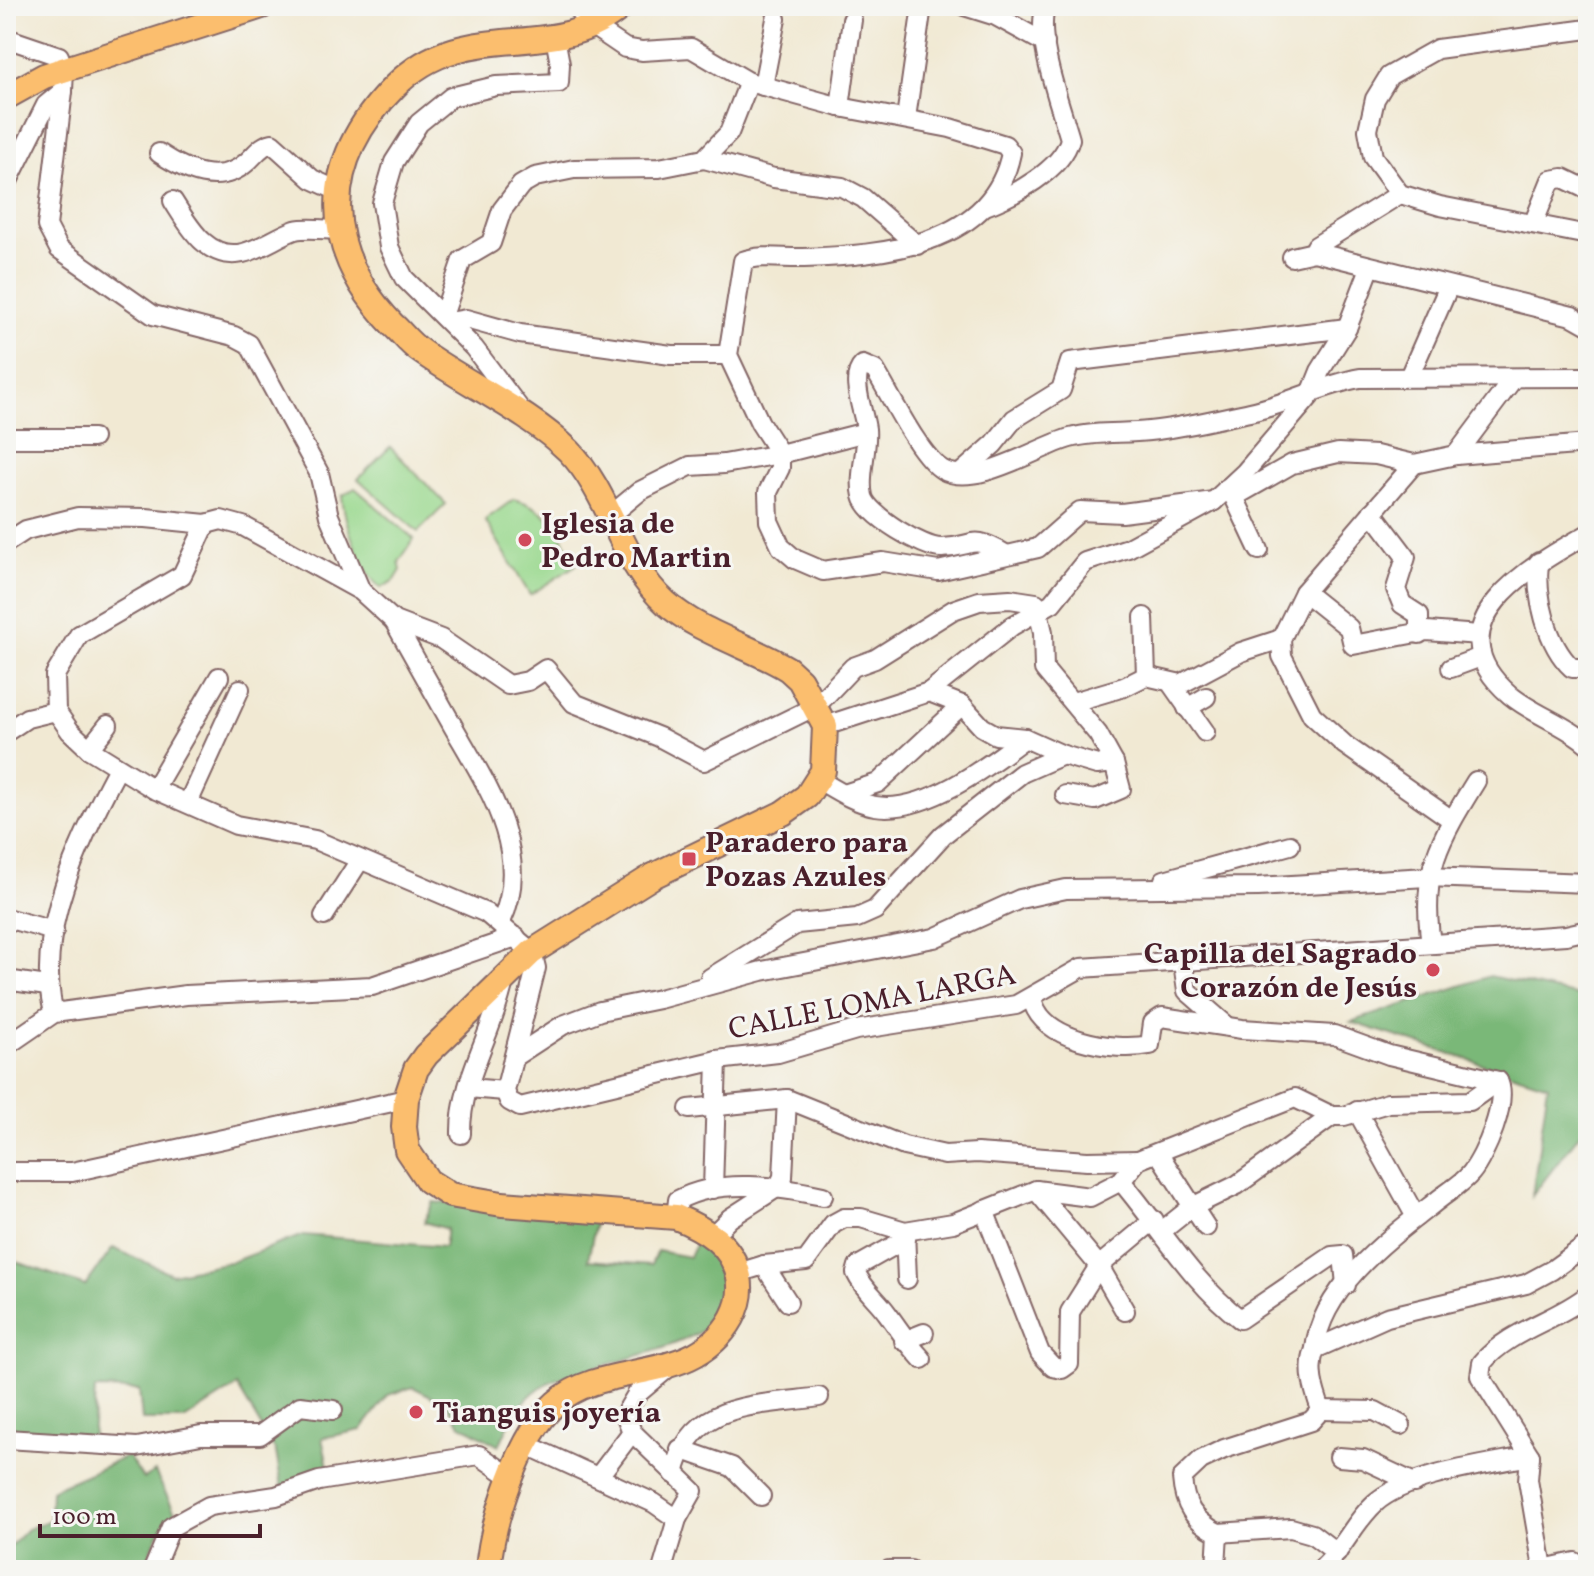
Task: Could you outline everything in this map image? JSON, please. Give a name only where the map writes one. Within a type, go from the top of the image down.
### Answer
[{"type":"main road","points":[[6,97],[63,80],[262,6]]},
{"type":"main road","points":[[488,1570],[512,1478],[536,1425],[566,1396],[600,1382],[669,1367],[694,1355],[721,1336],[740,1299],[738,1273],[731,1256],[713,1235],[677,1208],[502,1204],[450,1195],[428,1181],[407,1150],[404,1127],[406,1099],[416,1069],[426,1055],[504,980],[524,944],[653,876],[783,813],[801,801],[819,780],[820,716],[800,680],[788,669],[666,603],[638,567],[571,453],[524,415],[499,403],[416,348],[377,310],[348,264],[339,230],[338,191],[365,125],[408,74],[454,48],[555,37],[594,27],[622,6]]},
{"type":"street","points":[[575,6],[594,27],[633,51],[691,48],[756,84],[840,107],[906,118],[1005,145],[1011,153],[1009,163],[981,208]]},
{"type":"street","points":[[906,118],[922,6]]},
{"type":"street","points":[[962,6],[996,16],[1045,43]]},
{"type":"street","points":[[1046,6],[1042,16],[1045,43],[1070,139],[1066,153],[1009,195],[981,208],[947,234],[917,245],[805,258],[743,261],[728,355],[753,410],[780,454],[780,468],[768,492],[769,521],[781,547],[795,559],[812,568],[834,571],[883,562],[938,571],[1038,548],[1080,511],[1122,513],[1225,495],[1310,396],[1320,371],[1347,328],[1370,268]]},
{"type":"street","points":[[704,159],[729,133],[756,84],[776,19]]},
{"type":"street","points":[[840,107],[852,20]]},
{"type":"street","points":[[1588,29],[1437,49],[1389,76],[1375,99],[1368,130],[1373,157],[1400,194],[1440,206],[1588,235]]},
{"type":"street","points":[[524,415],[446,319],[404,278],[389,247],[381,219],[387,176],[419,123],[451,97],[496,86],[559,83],[561,72],[555,37]]},
{"type":"street","points":[[6,38],[59,56],[63,80],[47,226],[59,249],[153,315],[234,336],[251,336],[319,473],[329,516],[361,591]]},
{"type":"street","points":[[6,185],[46,105],[63,80]]},
{"type":"street","points":[[159,153],[182,167],[215,176],[245,164],[262,146],[272,143],[312,179],[338,191]]},
{"type":"street","points":[[446,319],[462,260],[491,243],[502,210],[521,185],[535,177],[574,169],[659,168],[704,159],[774,178],[842,187],[863,198],[917,245]]},
{"type":"street","points":[[1534,222],[1551,180],[1556,178],[1588,190]]},
{"type":"street","points":[[1314,252],[1316,246],[1400,194]]},
{"type":"street","points":[[173,201],[197,238],[215,250],[228,253],[243,253],[298,230],[339,230]]},
{"type":"street","points":[[1292,257],[1314,252],[1572,316],[1588,325]]},
{"type":"street","points":[[1409,377],[1449,286]]},
{"type":"street","points":[[446,319],[466,319],[520,334],[671,355],[728,355]]},
{"type":"street","points":[[960,474],[994,444],[1014,419],[1061,390],[1070,362],[1347,328]]},
{"type":"street","points":[[1005,554],[974,540],[943,548],[930,546],[874,515],[863,495],[866,432],[857,377],[863,365],[875,370],[929,458],[943,470],[960,474],[996,468],[1070,438],[1151,431],[1255,411],[1310,396],[1334,382],[1409,377],[1588,377]]},
{"type":"street","points":[[1456,455],[1513,379]]},
{"type":"street","points":[[610,516],[640,491],[690,466],[724,464],[780,454],[866,432]]},
{"type":"street","points":[[6,438],[93,438]]},
{"type":"street","points":[[394,621],[441,639],[508,685],[528,681],[546,669],[574,703],[659,737],[704,761],[820,716],[929,692],[1012,626],[1052,603],[1085,562],[1128,548],[1225,495],[1292,464],[1338,453],[1376,455],[1414,464],[1456,455],[1588,444]]},
{"type":"street","points":[[1414,464],[1304,592],[1281,639],[1282,656],[1312,715],[1345,745],[1452,820]]},
{"type":"street","points":[[1225,495],[1259,550]]},
{"type":"street","points":[[1372,512],[1406,557],[1396,589],[1402,604],[1419,615],[1419,634]]},
{"type":"street","points":[[6,543],[26,530],[78,517],[146,518],[206,524],[221,520],[243,526],[361,591],[394,621],[498,808],[512,861],[511,899],[501,922]]},
{"type":"street","points":[[206,524],[182,575],[79,635],[55,675],[56,711],[70,731],[89,749],[154,789],[236,825],[315,840],[501,922],[524,944],[536,968],[505,1091],[468,1088]]},
{"type":"street","points":[[1588,534],[1539,562],[1495,600],[1479,635],[1481,657],[1509,694],[1526,707],[1567,725],[1588,744]]},
{"type":"street","points":[[1539,562],[1538,573],[1549,633],[1560,657],[1572,668],[1588,668]]},
{"type":"street","points":[[1304,592],[1349,628],[1353,645],[1427,631],[1479,635]]},
{"type":"street","points":[[820,716],[853,667],[875,659],[953,610],[979,601],[1010,599],[1036,603],[1040,609],[1044,669],[1073,702],[1114,763],[1119,793],[1095,800],[1065,795]]},
{"type":"street","points":[[1144,617],[1146,676]]},
{"type":"street","points":[[1073,702],[1124,687],[1146,676],[1172,685],[1181,684],[1259,644],[1281,639]]},
{"type":"street","points":[[1451,668],[1481,657]]},
{"type":"street","points":[[154,789],[219,677]]},
{"type":"street","points":[[1172,685],[1205,732]]},
{"type":"street","points":[[188,803],[240,689]]},
{"type":"street","points":[[929,692],[962,705],[982,727],[996,735],[1025,738],[1063,755],[1097,765],[1114,763]]},
{"type":"street","points":[[1187,708],[1206,697]]},
{"type":"street","points":[[844,794],[878,783],[962,705]]},
{"type":"street","points":[[6,732],[27,718],[56,711]]},
{"type":"street","points":[[89,749],[108,725]]},
{"type":"street","points":[[819,780],[844,794],[880,807],[910,802],[949,789],[984,769],[1025,738]]},
{"type":"street","points":[[690,991],[797,924],[857,918],[875,910],[943,835],[1022,773],[1063,755]]},
{"type":"street","points":[[54,1013],[47,986],[54,931],[79,842],[118,768]]},
{"type":"street","points":[[1431,943],[1425,906],[1427,877],[1452,820],[1476,781]]},
{"type":"street","points":[[1134,887],[1290,845]]},
{"type":"street","points":[[324,916],[360,860]]},
{"type":"street","points":[[514,1057],[563,1025],[600,1011],[762,971],[934,938],[1020,899],[1066,889],[1258,887],[1427,877],[1588,883]]},
{"type":"street","points":[[6,918],[54,931]]},
{"type":"street","name":"CALLE LOMA LARGA","points":[[505,1091],[509,1101],[520,1107],[717,1060],[778,1053],[856,1030],[979,1012],[1032,998],[1081,968],[1566,935],[1588,930]]},
{"type":"street","points":[[6,1046],[54,1013],[186,995],[372,986],[524,944]]},
{"type":"street","points":[[1183,963],[1187,991],[1228,1027]]},
{"type":"street","points":[[6,980],[47,986]]},
{"type":"street","points":[[461,1134],[460,1116],[497,1014],[504,980]]},
{"type":"street","points":[[1032,998],[1053,1030],[1078,1041],[1150,1045],[1153,1023],[1162,1017],[1228,1027],[1334,1035],[1389,1055],[1498,1081]]},
{"type":"street","points":[[713,1189],[717,1060]]},
{"type":"street","points":[[984,1210],[1040,1353],[1053,1367],[1062,1369],[1069,1364],[1070,1312],[1099,1266],[1158,1225],[1237,1185],[1332,1116],[1388,1103],[1470,1101],[1498,1081]]},
{"type":"street","points":[[1321,1410],[1313,1388],[1310,1362],[1320,1322],[1346,1285],[1382,1244],[1472,1173],[1495,1126],[1503,1092],[1498,1081]]},
{"type":"street","points":[[689,1109],[787,1099],[904,1146],[945,1155],[977,1153],[1087,1161],[1138,1160],[1159,1154],[1295,1098],[1332,1116]]},
{"type":"street","points":[[6,1172],[72,1172],[406,1099]]},
{"type":"street","points":[[713,1235],[730,1218],[778,1187],[783,1177],[787,1099]]},
{"type":"street","points":[[1357,1111],[1416,1217]]},
{"type":"street","points":[[1159,1154],[1206,1227]]},
{"type":"street","points":[[922,1359],[904,1341],[856,1273],[858,1266],[905,1235],[953,1223],[1036,1190],[1090,1197],[1121,1181],[1138,1160]]},
{"type":"street","points":[[1121,1181],[1158,1225],[1192,1275],[1240,1319],[1332,1256],[1343,1255],[1346,1285]]},
{"type":"street","points":[[677,1208],[713,1189],[778,1187],[823,1196]]},
{"type":"street","points":[[1036,1190],[1099,1266],[1125,1311]]},
{"type":"street","points":[[738,1273],[764,1265],[806,1261],[833,1224],[844,1218],[861,1218],[905,1235]]},
{"type":"street","points":[[905,1235],[907,1272]]},
{"type":"street","points":[[1315,1349],[1387,1317],[1526,1284],[1588,1244]]},
{"type":"street","points":[[764,1265],[788,1302]]},
{"type":"street","points":[[1575,1562],[1540,1569],[1528,1480],[1530,1456],[1480,1376],[1482,1363],[1514,1337],[1573,1307],[1588,1295]]},
{"type":"street","points":[[904,1341],[924,1333]]},
{"type":"street","points":[[662,1570],[677,1519],[693,1495],[690,1487],[632,1432],[625,1414],[637,1394],[669,1367]]},
{"type":"street","points":[[674,1474],[680,1449],[705,1420],[723,1413],[819,1397]]},
{"type":"street","points":[[6,1439],[137,1447],[201,1435],[260,1435],[300,1406],[333,1410]]},
{"type":"street","points":[[1401,1425],[1375,1411],[1321,1410],[1311,1421],[1224,1449],[1201,1460],[1182,1478],[1184,1500],[1200,1524],[1218,1533],[1291,1528],[1312,1534],[1331,1563],[1359,1520],[1376,1502],[1414,1483],[1530,1456]]},
{"type":"street","points":[[598,1477],[632,1432]]},
{"type":"street","points":[[527,1445],[654,1503],[677,1519]]},
{"type":"street","points":[[680,1449],[732,1467],[761,1496]]},
{"type":"street","points":[[153,1570],[171,1527],[209,1506],[276,1496],[319,1481],[479,1455],[512,1478]]},
{"type":"street","points":[[1339,1457],[1363,1459],[1414,1483]]},
{"type":"street","points":[[1212,1570],[1216,1567],[1218,1533]]},
{"type":"street","points":[[889,1570],[910,1570]]},
{"type":"green space","points":[[390,447],[446,504],[418,532],[358,479]]},
{"type":"green space","points":[[355,488],[414,539],[399,562],[401,570],[395,580],[381,588],[360,559],[346,519],[342,496]]},
{"type":"green space","points":[[514,499],[537,509],[553,523],[576,565],[530,595],[485,520]]},
{"type":"green space","points":[[1490,976],[1588,998],[1588,1123],[1532,1196],[1548,1085],[1351,1022]]},
{"type":"green space","points":[[433,1202],[596,1220],[588,1260],[651,1265],[657,1251],[689,1257],[697,1241],[714,1253],[725,1268],[729,1282],[727,1305],[712,1324],[687,1339],[541,1387],[521,1406],[499,1446],[460,1424],[447,1404],[413,1387],[388,1395],[361,1430],[322,1438],[330,1476],[282,1487],[276,1452],[237,1386],[184,1420],[142,1420],[139,1390],[95,1389],[92,1444],[6,1434],[6,1258],[85,1286],[113,1248],[172,1274],[234,1261],[303,1235],[444,1247],[447,1229],[424,1222]]},
{"type":"green space","points":[[128,1456],[143,1479],[155,1472],[176,1514],[159,1532],[143,1570],[6,1568],[6,1551],[27,1529],[50,1520],[51,1490]]},
{"type":"place","name":"Iglesia de Pedro Martin","points":[[525,540]]},
{"type":"place","name":"Paradero para Pozas Azules","points":[[689,859]]},
{"type":"place","name":"Capilla del Sagrado Corazón de Jesús","points":[[1433,970]]},
{"type":"place","name":"Tianguis joyería","points":[[416,1412]]}]
